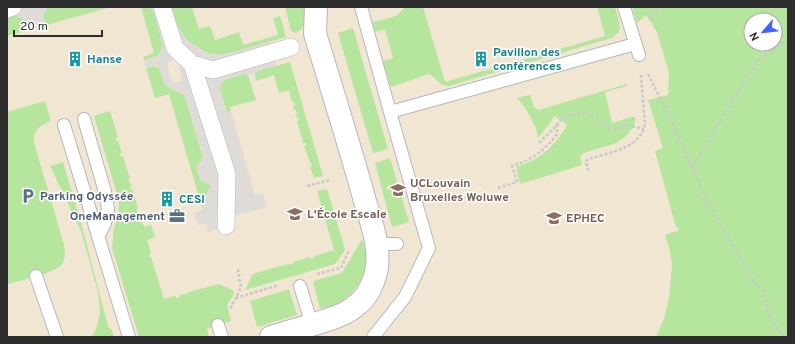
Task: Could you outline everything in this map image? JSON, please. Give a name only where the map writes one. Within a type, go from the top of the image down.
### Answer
[{"type":"street","points":[[7,9],[13,7]]},
{"type":"street","points":[[162,7],[175,48],[192,64],[213,70],[291,47]]},
{"type":"street","points":[[275,336],[326,321],[359,304],[370,288],[387,244],[354,162],[316,37],[316,7]]},
{"type":"street","points":[[192,64],[227,174],[226,226]]},
{"type":"lane","points":[[361,7],[429,248],[405,297],[373,337]]},
{"type":"lane","points":[[390,112],[637,50],[624,7]]},
{"type":"lane","points":[[84,119],[105,192],[108,209],[105,222],[98,236]]},
{"type":"lane","points":[[64,125],[129,337]]},
{"type":"lane","points":[[36,276],[57,337]]},
{"type":"lane","points":[[300,286],[312,325]]},
{"type":"path","points":[[692,168],[756,62],[788,39]]},
{"type":"path","points":[[588,171],[586,162],[589,159],[628,146],[638,138],[644,129],[645,124],[637,50]]},
{"type":"path","points":[[637,50],[669,116],[705,197],[744,267],[751,278],[763,291],[772,323],[782,334],[787,337]]},
{"type":"path","points":[[539,143],[562,118],[583,113],[591,116],[610,128],[617,129],[627,125],[644,129]]},
{"type":"path","points":[[498,188],[517,182],[512,166],[531,159],[544,149],[557,134],[557,125]]},
{"type":"path","points":[[307,186],[330,180]]},
{"type":"path","points":[[341,268],[350,250]]},
{"type":"path","points":[[231,306],[236,298]]},
{"type":"shaded area","name":"UCLouvain Bruxelles Woluwe","points":[[7,7],[788,7],[788,337],[7,337]]},
{"type":"shaded area","points":[[7,7],[48,7],[43,15],[46,25],[30,30],[27,21],[15,15]]},
{"type":"shaded area","points":[[147,7],[171,7],[178,27],[186,39],[210,54],[216,55],[231,53],[269,42],[277,65],[248,75],[244,74],[224,80],[219,87],[227,112],[231,111],[255,195],[263,193],[267,207],[231,217],[233,224],[208,232],[206,223],[198,225],[194,213],[202,210],[201,204],[211,186],[200,180],[196,167],[203,158],[185,96],[165,85],[159,68],[154,66],[146,68],[144,60],[158,56],[163,46],[153,10]],"holes":[[[175,60],[178,62],[182,78],[180,81],[175,83],[172,81],[167,65],[168,62]]]},
{"type":"green space","points":[[48,7],[111,7],[46,25],[43,15]]},
{"type":"green space","points":[[141,7],[147,7],[153,10],[163,46],[158,56],[144,60],[143,57],[154,53]]},
{"type":"green space","points":[[171,7],[192,7],[199,29],[210,26],[215,40],[239,32],[243,45],[278,35],[273,18],[280,16],[286,37],[231,53],[216,55],[210,54],[186,39],[178,27]]},
{"type":"green space","points":[[285,7],[306,7],[304,25],[300,31],[296,33],[291,31]]},
{"type":"green space","points":[[405,7],[423,7],[445,82],[605,36],[597,7],[615,7],[620,30],[612,38],[449,86],[441,84],[429,74],[391,87],[383,61],[393,58],[385,29],[375,32],[371,23],[396,16]]},
{"type":"green space","points":[[632,7],[788,7],[788,337],[656,337],[665,316],[669,298],[672,265],[670,251],[665,235],[679,230],[675,224],[655,151],[663,148],[648,100],[668,95],[669,73],[657,32],[646,15],[637,23]]},
{"type":"green space","points":[[15,15],[27,21],[30,30],[7,36],[7,17]]},
{"type":"green space","points":[[353,28],[388,149],[373,153],[338,33]]},
{"type":"green space","points":[[290,62],[323,176],[314,178],[310,167],[312,166],[304,146],[306,146],[306,143],[303,143],[297,121],[299,120],[295,114],[297,114],[293,106],[295,105],[294,102],[292,102],[289,90],[279,93],[274,75],[256,81],[255,73],[257,71]]},
{"type":"green space","points":[[154,66],[159,68],[165,85],[185,96],[211,186],[201,204],[169,94],[155,98],[146,68]]},
{"type":"green space","points":[[244,74],[248,75],[256,100],[230,107],[231,111],[227,112],[219,87],[224,80]]},
{"type":"green space","points":[[627,84],[627,86],[605,92],[612,123],[635,116],[633,127],[624,138],[613,144],[582,154],[580,158],[582,165],[520,184],[516,167],[540,156],[552,146],[567,125],[555,116],[538,138],[536,128],[526,109],[517,98],[530,95],[534,107],[538,110]]},
{"type":"green space","name":"Parking Odyssée","points":[[45,101],[51,121],[36,131],[34,143],[64,245],[65,257],[62,264],[53,270],[7,284],[7,112]]},
{"type":"green space","points":[[110,111],[118,137],[116,138],[116,141],[119,141],[122,153],[120,153],[121,157],[123,156],[130,179],[128,180],[132,186],[130,186],[138,208],[138,214],[140,214],[144,227],[151,225],[155,237],[147,240],[151,253],[149,254],[164,299],[176,296],[176,298],[180,297],[180,295],[189,292],[219,284],[234,292],[227,305],[231,321],[207,329],[209,337],[139,337],[112,248],[119,201],[94,116]]},
{"type":"green space","points":[[390,158],[409,222],[392,227],[375,163]]},
{"type":"green space","points":[[63,162],[82,226],[108,326],[112,330],[114,337],[91,337],[97,327],[100,311],[98,292],[81,231],[50,166]]},
{"type":"green space","points":[[327,189],[345,250],[335,264],[245,290],[253,274],[289,263],[290,265],[293,264],[293,262],[310,257],[311,259],[314,258],[314,256],[334,250],[317,191]]},
{"type":"green space","points":[[362,239],[366,252],[366,261],[365,270],[359,283],[341,302],[333,306],[320,309],[313,281],[342,273]]},
{"type":"green space","points":[[289,289],[297,315],[257,327],[250,301]]},
{"type":"place","name":"Hanse","points":[[75,59]]},
{"type":"place","name":"Pavillon des conférences","points":[[481,59]]},
{"type":"place","name":"UCLouvain Bruxelles Woluwe","points":[[398,190]]},
{"type":"place","name":"Parking Odyssée","points":[[28,196]]},
{"type":"place","name":"CESI","points":[[167,199]]},
{"type":"place","name":"L'École Escale","points":[[295,214]]},
{"type":"place","name":"OneManagement","points":[[177,216]]},
{"type":"place","name":"EPHEC","points":[[554,218]]}]
